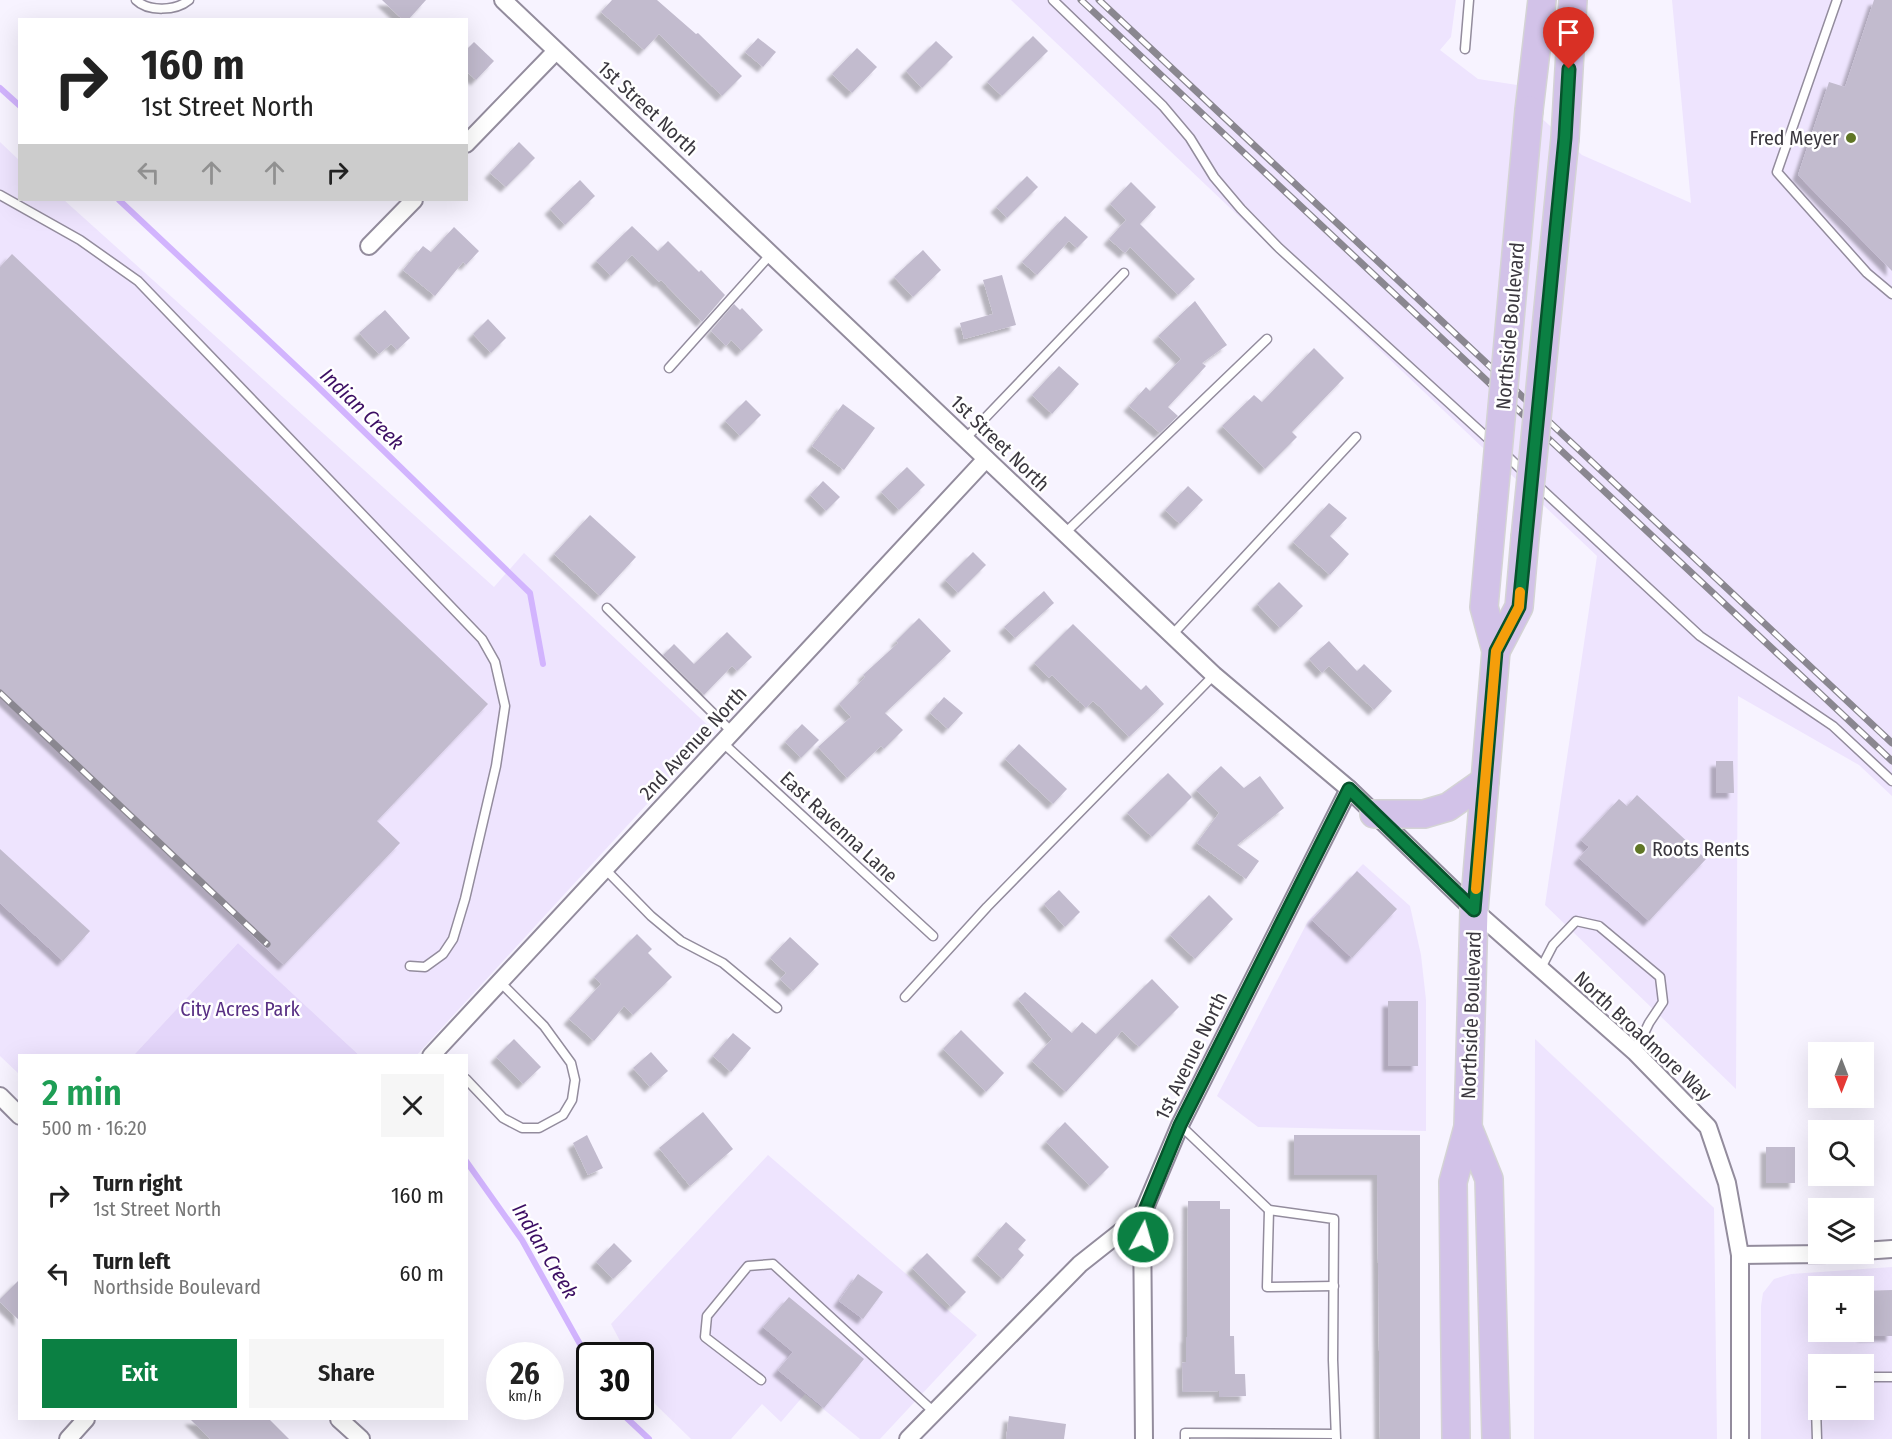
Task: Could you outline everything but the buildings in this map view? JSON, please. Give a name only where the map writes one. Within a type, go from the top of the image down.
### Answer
[{"type":"main road","name":"Northside Boulevard","points":[[1456,1439],[1453,1182],[1468,1127],[1474,910],[1496,651],[1484,607],[1529,110],[1542,0]]},
{"type":"main road","name":"Northside Boulevard","points":[[1496,651],[1519,607],[1565,138],[1574,0]]},
{"type":"main road","points":[[1374,814],[1424,814],[1448,807],[1485,781]]},
{"type":"main road","name":"Northside Boulevard","points":[[1468,1127],[1489,1179],[1496,1439]]},
{"type":"street","name":"1st Street North","points":[[503,0],[1214,675],[1349,789],[1474,910]]},
{"type":"street","points":[[468,142],[556,51]]},
{"type":"street","points":[[369,246],[413,201]]},
{"type":"street","name":"2nd Avenue North","points":[[438,1054],[605,869],[986,459]]},
{"type":"street","name":"1st Avenue North","points":[[908,1439],[1080,1264],[1143,1215],[1180,1125],[1349,789]]},
{"type":"street","name":"North Broadmore Way","points":[[1474,910],[1635,1052],[1708,1127],[1727,1183],[1740,1255],[1740,1439]]},
{"type":"street","points":[[0,1096],[18,1114]]},
{"type":"street","points":[[1143,1215],[1144,1439]]},
{"type":"street","points":[[1874,1250],[1892,1249]]},
{"type":"street","points":[[1740,1255],[1808,1254]]},
{"type":"street","points":[[68,1439],[85,1420]]},
{"type":"street","points":[[340,1420],[360,1439]]},
{"type":"lane","points":[[136,0],[140,4],[164,9],[186,3],[189,0]]},
{"type":"lane","points":[[1053,0],[1163,106],[1190,138],[1214,177],[1279,248],[1479,429],[1700,636],[1833,726],[1892,781]]},
{"type":"lane","points":[[1465,49],[1469,0]]},
{"type":"lane","points":[[1837,0],[1777,172],[1867,273],[1892,294]]},
{"type":"lane","points":[[0,195],[80,240],[138,281],[482,639],[495,662],[505,706],[496,766],[465,899],[453,939],[443,954],[425,967],[410,966]]},
{"type":"lane","points":[[669,368],[771,255]]},
{"type":"lane","points":[[965,439],[1124,273]]},
{"type":"lane","points":[[1065,533],[1268,339]]},
{"type":"lane","points":[[1172,635],[1356,437]]},
{"type":"lane","name":"East Ravenna Lane","points":[[607,608],[727,738],[933,936]]},
{"type":"lane","points":[[905,998],[987,908],[1214,675]]},
{"type":"lane","points":[[605,869],[651,916],[681,941],[723,963],[777,1008]]},
{"type":"lane","points":[[1540,970],[1553,945],[1575,921],[1599,926],[1660,977],[1663,1002],[1649,1023],[1635,1052]]},
{"type":"lane","points":[[468,1081],[502,1118],[522,1128],[539,1128],[563,1115],[572,1100],[575,1080],[571,1064],[544,1026],[501,983]]},
{"type":"lane","points":[[1180,1125],[1269,1210],[1334,1218],[1336,1436],[1185,1433],[1185,1439]]},
{"type":"lane","points":[[1269,1210],[1267,1287],[1334,1286]]},
{"type":"lane","points":[[761,1380],[705,1337],[707,1316],[748,1266],[773,1264],[934,1412]]},
{"type":"lane","points":[[1874,1377],[1892,1377]]},
{"type":"lane","points":[[1816,1420],[1817,1439]]},
{"type":"shaded area","points":[[1011,0],[1456,0],[1451,37],[1440,50],[1478,79],[1517,85],[1516,95],[1582,155],[1691,203],[1672,0],[1892,0],[1892,796],[1859,765],[1738,696],[1736,1089],[1545,905],[1597,556]]},
{"type":"shaded area","points":[[0,142],[18,159],[18,201],[65,201],[494,587],[524,553],[714,731],[418,1054],[358,1054],[238,943],[135,1054],[18,1054],[18,1073],[0,1056]]},
{"type":"shaded area","points":[[1363,864],[1410,906],[1421,955],[1426,1000],[1426,1131],[1258,1127],[1217,1096],[1308,921]]},
{"type":"shaded area","points":[[1535,1039],[1714,1208],[1717,1439],[1534,1439]]},
{"type":"shaded area","points":[[768,1155],[977,1335],[880,1439],[860,1439],[805,1394],[781,1422],[762,1404],[731,1439],[691,1439],[654,1402],[654,1342],[621,1342],[611,1324]]},
{"type":"shaded area","points":[[1892,1267],[1892,1439],[1761,1439],[1761,1306],[1763,1293],[1774,1279],[1791,1274]]},
{"type":"green space","name":"City Acres Park","points":[[238,943],[358,1054],[135,1054]]},
{"type":"waterway","name":"Indian Creek","points":[[0,88],[18,104]]},
{"type":"waterway","name":"Indian Creek","points":[[120,201],[314,383],[530,593],[543,664]]},
{"type":"waterway","name":"Indian Creek","points":[[468,1164],[522,1240],[579,1342]]},
{"type":"waterway","name":"Indian Creek","points":[[629,1420],[649,1439]]},
{"type":"railway","points":[[1081,0],[1892,761]]},
{"type":"railway","points":[[1099,0],[1892,743]]},
{"type":"railway","points":[[0,693],[267,944]]},
{"type":"slow traffic","points":[[1476,889],[1496,651],[1519,607],[1520,592]]},
{"type":"place","name":"Fred Meyer","points":[[1851,138]]},
{"type":"place","name":"Roots Rents","points":[[1640,849]]},
{"type":"route","points":[[1143,1237],[1143,1215],[1180,1125],[1349,789],[1474,910],[1496,651],[1519,607],[1565,138],[1569,69]]}]
